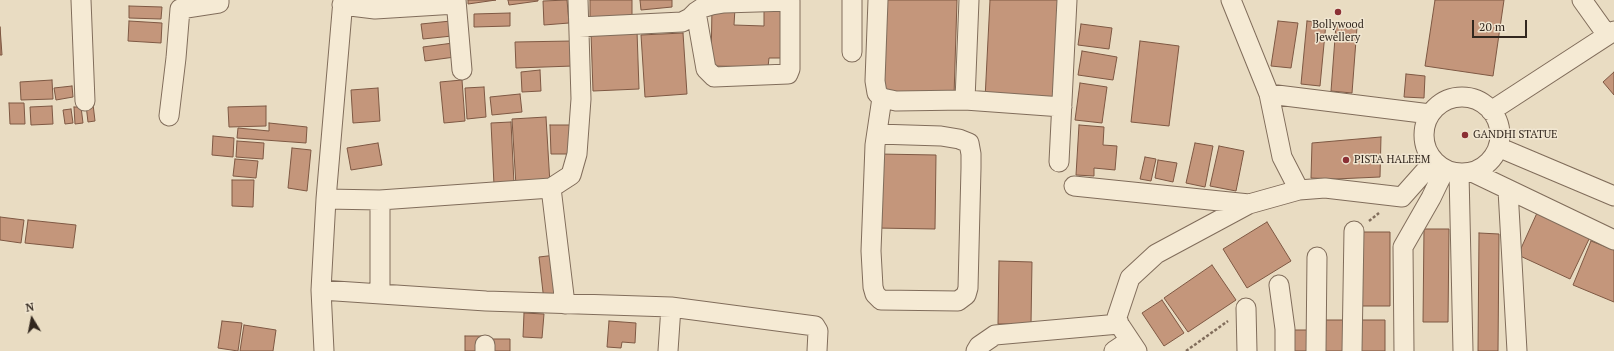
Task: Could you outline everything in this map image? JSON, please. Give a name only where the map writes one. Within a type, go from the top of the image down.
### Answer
[{"type":"street","points":[[81,0],[85,102]]},
{"type":"street","points":[[169,116],[180,9],[219,3],[219,0]]},
{"type":"street","points":[[326,200],[380,200],[552,188],[571,175],[577,154],[581,100],[578,0]]},
{"type":"street","points":[[852,0],[852,52]]},
{"type":"street","points":[[878,0],[875,81],[877,93],[882,98],[896,101],[966,100],[1062,107]]},
{"type":"street","points":[[966,100],[970,0]]},
{"type":"street","points":[[1059,162],[1067,0]]},
{"type":"street","points":[[1231,0],[1269,94],[1282,157],[1299,190]]},
{"type":"street","points":[[1491,111],[1611,33],[1582,0]]},
{"type":"street","points":[[579,27],[682,22],[690,18],[696,12],[702,8],[724,3],[790,1],[790,69],[788,74],[714,77],[706,69],[696,12]]},
{"type":"street","points":[[324,351],[321,290],[326,200],[343,3],[375,9],[456,2],[462,70]]},
{"type":"street","points":[[1269,94],[1430,114]]},
{"type":"street","points":[[1127,348],[1117,317],[1130,278],[1156,254],[1249,204],[1299,190],[1325,188],[1402,197],[1452,169],[1483,167],[1492,158],[1498,147],[1500,134],[1498,122],[1491,111],[1482,103],[1472,98],[1460,97],[1448,100],[1438,106],[1430,114],[1425,126],[1424,138],[1427,150],[1452,169],[1508,190],[1614,240]]},
{"type":"street","points":[[877,134],[941,136],[959,139],[969,143],[972,168],[968,288],[966,295],[958,301],[882,300],[875,294],[873,287],[871,251],[874,145],[882,98]]},
{"type":"street","points":[[1498,147],[1614,196]]},
{"type":"street","points":[[1404,351],[1403,247],[1431,198],[1452,169]]},
{"type":"street","points":[[1452,169],[1460,250],[1463,351]]},
{"type":"street","points":[[1074,186],[1249,204]]},
{"type":"street","points":[[552,188],[565,304]]},
{"type":"street","points":[[1508,190],[1517,351]]},
{"type":"street","points":[[380,200],[380,294]]},
{"type":"street","points":[[1352,351],[1354,231]]},
{"type":"street","points":[[1316,351],[1317,257]]},
{"type":"street","points":[[1279,285],[1285,329],[1285,351]]},
{"type":"street","points":[[321,290],[486,301],[671,307],[815,326],[818,331],[817,351]]},
{"type":"street","points":[[668,351],[671,307]]},
{"type":"street","points":[[1246,308],[1247,351]]},
{"type":"street","points":[[976,351],[979,346],[995,335],[1118,324]]},
{"type":"building","points":[[468,0],[496,0],[468,4]]},
{"type":"building","points":[[508,0],[538,0],[538,1],[509,5]]},
{"type":"building","points":[[567,0],[569,23],[544,25],[543,1]]},
{"type":"building","points":[[590,0],[632,0],[632,17],[590,17]]},
{"type":"building","points":[[640,0],[672,0],[672,7],[641,10]]},
{"type":"building","points":[[887,0],[957,0],[954,96],[883,94]]},
{"type":"building","points":[[990,0],[1058,0],[1053,102],[985,99]]},
{"type":"building","points":[[1435,0],[1504,0],[1493,76],[1425,66]]},
{"type":"building","points":[[129,6],[162,7],[161,19],[129,18]]},
{"type":"building","points":[[712,7],[735,8],[734,25],[764,26],[764,8],[784,9],[783,58],[769,58],[768,67],[711,66]]},
{"type":"building","points":[[510,13],[510,26],[474,27],[474,14]]},
{"type":"building","points":[[129,21],[162,23],[161,43],[128,41]]},
{"type":"building","points":[[451,21],[452,36],[423,39],[421,24]]},
{"type":"building","points":[[1278,21],[1298,23],[1291,68],[1271,66]]},
{"type":"building","points":[[1307,21],[1326,23],[1320,86],[1301,84]]},
{"type":"building","points":[[1081,24],[1112,28],[1109,49],[1078,45]]},
{"type":"building","points":[[1336,25],[1357,27],[1352,93],[1331,91]]},
{"type":"building","points":[[0,27],[2,55],[0,55]]},
{"type":"building","points":[[637,31],[639,89],[593,91],[591,33]]},
{"type":"building","points":[[683,33],[687,94],[645,97],[641,35]]},
{"type":"building","points":[[572,41],[573,66],[516,68],[515,42]]},
{"type":"building","points":[[1140,41],[1179,46],[1169,126],[1131,122]]},
{"type":"building","points":[[453,43],[455,57],[425,61],[423,47]]},
{"type":"building","points":[[1082,51],[1117,57],[1113,80],[1078,75]]},
{"type":"building","points":[[540,70],[541,91],[522,92],[521,72]]},
{"type":"building","points":[[1614,72],[1614,95],[1603,82]]},
{"type":"building","points":[[1406,74],[1425,76],[1424,98],[1404,97]]},
{"type":"building","points":[[52,80],[53,99],[21,100],[20,82]]},
{"type":"building","points":[[462,80],[465,121],[444,123],[440,82]]},
{"type":"building","points":[[1080,83],[1107,87],[1102,123],[1075,120]]},
{"type":"building","points":[[72,86],[73,97],[56,100],[54,88]]},
{"type":"building","points":[[484,87],[486,117],[467,119],[465,88]]},
{"type":"building","points":[[378,88],[380,121],[353,123],[351,90]]},
{"type":"building","points":[[520,94],[522,112],[492,115],[490,97]]},
{"type":"building","points":[[9,103],[24,103],[25,124],[10,124]]},
{"type":"building","points":[[93,104],[95,121],[88,122],[86,105]]},
{"type":"building","points":[[52,106],[53,124],[31,125],[30,107]]},
{"type":"building","points":[[266,106],[266,126],[229,127],[228,107]]},
{"type":"building","points":[[74,107],[81,107],[83,123],[75,124]]},
{"type":"building","points":[[71,109],[73,123],[65,124],[63,110]]},
{"type":"building","points":[[546,117],[550,184],[516,186],[512,119]]},
{"type":"building","points":[[511,122],[514,184],[494,185],[491,123]]},
{"type":"building","points":[[269,123],[307,127],[306,143],[237,138],[238,128],[269,131]]},
{"type":"building","points":[[550,125],[571,125],[571,154],[551,154]]},
{"type":"building","points":[[1079,125],[1104,127],[1103,145],[1117,146],[1115,170],[1094,168],[1094,176],[1076,175]]},
{"type":"building","points":[[213,136],[234,138],[233,157],[212,155]]},
{"type":"building","name":"PISTA HALEEM","points":[[1381,137],[1380,177],[1335,179],[1311,178],[1312,143]]},
{"type":"building","points":[[237,141],[264,143],[263,159],[236,157]]},
{"type":"building","points":[[378,143],[382,165],[351,170],[347,148]]},
{"type":"building","points":[[1195,143],[1213,146],[1205,187],[1186,183]]},
{"type":"building","points":[[1219,146],[1244,151],[1236,191],[1210,186]]},
{"type":"building","points":[[292,148],[311,150],[307,191],[288,188]]},
{"type":"building","points":[[878,154],[936,155],[935,229],[876,228]]},
{"type":"building","points":[[1145,157],[1156,159],[1151,181],[1140,179]]},
{"type":"building","points":[[235,159],[258,161],[256,178],[233,176]]},
{"type":"building","points":[[1158,160],[1177,163],[1173,182],[1155,178]]},
{"type":"building","points":[[232,180],[254,180],[253,207],[232,206]]},
{"type":"building","points":[[1537,213],[1590,237],[1570,279],[1518,255]]},
{"type":"building","points":[[0,217],[24,220],[21,243],[0,240]]},
{"type":"building","points":[[28,220],[76,225],[73,248],[25,243]]},
{"type":"building","points":[[1267,222],[1291,261],[1247,288],[1223,249]]},
{"type":"building","points":[[1424,229],[1449,229],[1448,322],[1423,322]]},
{"type":"building","points":[[1360,232],[1390,232],[1390,306],[1359,306]]},
{"type":"building","points":[[1479,233],[1499,234],[1498,351],[1478,351]]},
{"type":"building","points":[[1591,241],[1614,250],[1614,302],[1573,285]]},
{"type":"building","points":[[556,255],[561,299],[544,301],[539,257]]},
{"type":"building","points":[[999,261],[1032,262],[1031,324],[998,324]]},
{"type":"building","points":[[1212,265],[1236,300],[1188,332],[1164,298]]},
{"type":"building","points":[[1162,300],[1184,333],[1164,346],[1142,313]]},
{"type":"building","points":[[524,313],[544,314],[542,338],[523,337]]},
{"type":"building","points":[[1326,320],[1348,320],[1348,351],[1325,351]]},
{"type":"building","points":[[1360,320],[1385,320],[1385,351],[1360,351]]},
{"type":"building","points":[[222,321],[242,323],[238,351],[218,348]]},
{"type":"building","points":[[609,321],[636,323],[635,343],[622,342],[621,348],[607,347]]},
{"type":"building","points":[[244,325],[276,330],[273,351],[240,351]]},
{"type":"building","points":[[1291,330],[1310,330],[1309,351],[1290,351]]},
{"type":"building","points":[[465,336],[482,336],[481,351],[465,351]]},
{"type":"building","points":[[491,339],[510,339],[510,351],[491,351]]},
{"type":"place","name":"Bollywood Jewellery","points":[[1338,12]]},
{"type":"place","name":"GANDHI STATUE","points":[[1465,135]]},
{"type":"place","name":"PISTA HALEEM","points":[[1346,160]]}]
